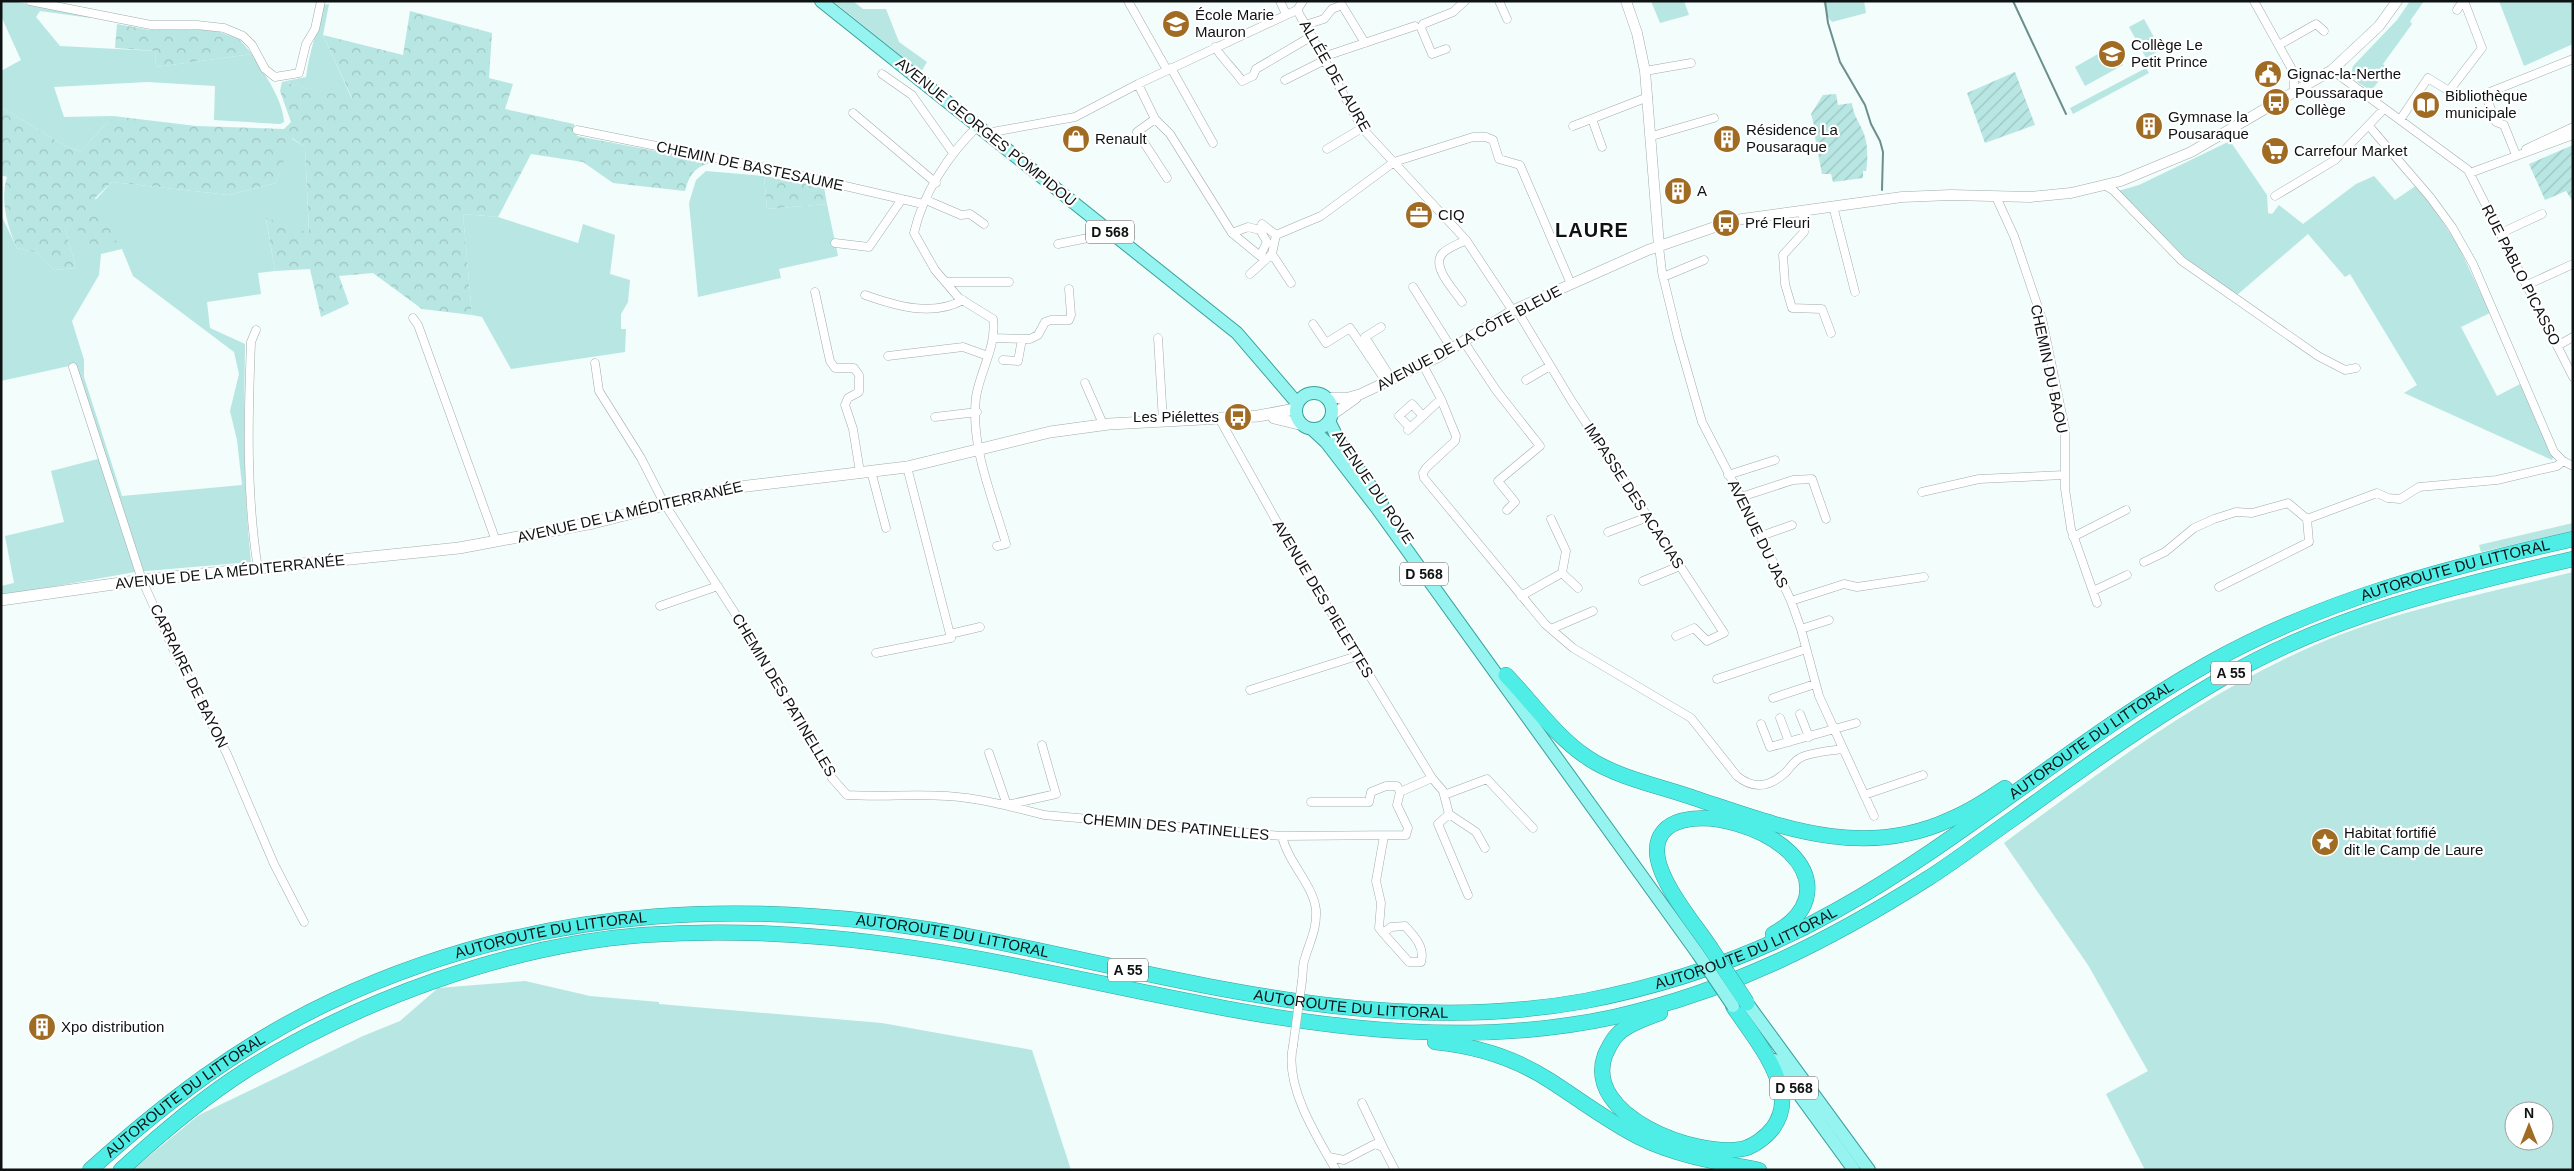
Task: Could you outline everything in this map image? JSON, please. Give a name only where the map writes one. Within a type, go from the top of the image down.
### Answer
[{"type":"highway","name":"AUTOROUTE DU LITTORAL","points":[[90,1170],[131,1133],[182,1092],[235,1056],[331,1002],[432,961],[496,942],[571,926],[638,917],[766,912],[912,927],[1259,996],[1365,1010],[1451,1014],[1537,1008],[1632,991],[1688,975],[1788,936],[1891,878],[2151,698],[2257,638],[2323,609],[2439,570],[2573,539]]},
{"type":"highway","name":"AUTOROUTE DU LITTORAL","points":[[120,1170],[192,1110],[245,1072],[337,1022],[416,988],[499,962],[569,946],[638,936],[753,932],[875,942],[973,958],[1255,1015],[1327,1025],[1403,1032],[1451,1034],[1564,1025],[1610,1018],[1673,1002],[1738,980],[1827,939],[1933,876],[2097,758],[2231,673],[2337,624],[2381,609],[2446,590],[2573,559]]},
{"type":"highway","points":[[1506,674],[1571,745],[1589,759],[1609,768],[1772,824],[1831,838],[1869,840],[1916,832],[1948,821],[1974,808],[2151,698]]},
{"type":"highway","points":[[1537,1008],[1612,991],[1696,968],[1756,944],[1794,920],[1804,906],[1807,892],[1806,877],[1799,862],[1788,850],[1751,829],[1719,820],[1689,817],[1676,821],[1661,835],[1656,850],[1670,886],[1705,951],[1744,1006],[1779,1082],[1782,1104],[1780,1115],[1770,1133],[1743,1149],[1702,1147],[1673,1140],[1644,1126],[1615,1104],[1604,1084],[1603,1066],[1611,1042],[1619,1032],[1636,1023],[1745,983],[1797,960],[1875,916],[1933,876]]},
{"type":"highway","points":[[1153,995],[1316,1030],[1448,1044],[1493,1053],[1522,1064],[1639,1137],[1692,1158],[1759,1170]]},
{"type":"main road","name":"AVENUE GEORGES POMPIDOU","points":[[821,1],[1237,332],[1263,361],[1296,406]]},
{"type":"main road","name":"AVENUE GEORGES POMPIDOU","points":[[1263,361],[1307,394]]},
{"type":"main road","points":[[1307,394],[1321,394],[1327,398],[1331,404],[1331,418],[1319,428],[1308,427],[1298,421],[1296,406],[1307,394]]},
{"type":"main road","name":"AVENUE DE LA MÉDITERRANÉE","points":[[1258,416],[1296,406]]},
{"type":"main road","name":"AVENUE DE LA MÉDITERRANÉE","points":[[1,600],[142,580],[402,555],[496,541],[593,522],[731,488],[907,467],[978,448],[1050,432],[1103,424],[1258,416],[1286,419],[1308,427]]},
{"type":"main road","name":"AVENUE DU ROVE","points":[[1331,418],[1340,443],[1506,674]]},
{"type":"main road","name":"D 568","points":[[1308,427],[1326,442],[1376,507],[1705,951]]},
{"type":"main road","name":"AVENUE DE LA MÉDITERRANÉE","points":[[1,604],[59,591]]},
{"type":"main road","name":"D 568","points":[[1506,674],[1705,951]]},
{"type":"main road","name":"D 568","points":[[1744,1006],[1854,1170]]},
{"type":"main road","name":"D 568","points":[[1744,1006],[1869,1170]]},
{"type":"street","points":[[30,1],[151,25],[197,25],[224,28],[243,36],[252,45],[265,69],[275,77],[299,73],[306,44],[315,29],[320,1]]},
{"type":"street","points":[[1128,1],[1213,143]]},
{"type":"street","points":[[1280,1],[1286,14]]},
{"type":"street","name":"ALLÉE DE LAURE","points":[[1303,1],[1297,10],[1362,128],[1466,240],[1514,310]]},
{"type":"street","points":[[1446,49],[1432,54],[1422,24],[1453,12],[1465,1]]},
{"type":"street","points":[[1499,1],[1507,19]]},
{"type":"street","points":[[1626,1],[1637,33],[1645,71],[1652,136],[1659,246]]},
{"type":"street","points":[[2254,1],[2294,73],[2309,83]]},
{"type":"street","name":"AVENUE DE LA CÔTE BLEUE","points":[[1327,398],[1346,398],[1361,394],[1424,365],[1514,310],[1659,246],[1735,220],[1833,206],[1932,195],[2030,197],[2072,193],[2106,186],[2191,152],[2332,70],[2380,26],[2397,1]]},
{"type":"street","points":[[2456,10],[2463,1]]},
{"type":"street","points":[[2400,120],[2428,78],[2450,91],[2482,48],[2463,1]]},
{"type":"street","points":[[1306,25],[1324,20],[1332,9],[1342,5],[1365,43]]},
{"type":"street","points":[[997,546],[1006,544],[978,448],[976,398],[995,331],[993,319],[963,300],[935,270],[914,232],[924,202],[953,153],[982,130],[1075,117],[1169,69],[1297,10]]},
{"type":"street","points":[[2279,46],[2316,24],[2324,31]]},
{"type":"street","points":[[1285,80],[1324,58],[1415,26]]},
{"type":"street","points":[[1215,47],[1223,61],[1232,66],[1242,81],[1253,76],[1256,69],[1312,36]]},
{"type":"street","points":[[2516,155],[2504,125],[2496,122],[2485,94],[2573,59]]},
{"type":"street","points":[[1645,71],[1692,63]]},
{"type":"street","points":[[2332,70],[2470,173],[2573,135]]},
{"type":"street","points":[[2294,73],[2294,92]]},
{"type":"street","points":[[882,74],[912,95],[953,153]]},
{"type":"street","points":[[1138,84],[1155,119],[1170,134],[1232,233],[1260,256],[1264,251],[1266,242],[1260,230],[1248,227],[1232,233]]},
{"type":"street","points":[[1573,126],[1648,97]]},
{"type":"street","points":[[2275,196],[2335,160],[2384,109]]},
{"type":"street","points":[[853,113],[936,183]]},
{"type":"street","points":[[1652,136],[1714,118]]},
{"type":"street","points":[[1155,119],[1137,132],[1167,178]]},
{"type":"street","points":[[1592,119],[1602,147]]},
{"type":"street","points":[[2369,126],[2424,189],[2452,227],[2473,264],[2554,452],[2563,461],[2573,466]]},
{"type":"street","points":[[2516,155],[2539,141],[2573,127]]},
{"type":"street","points":[[1327,149],[1362,128]]},
{"type":"street","name":"CHEMIN DE BASTESAUME","points":[[577,130],[776,170],[902,199],[924,202],[961,215],[970,214],[984,224]]},
{"type":"street","points":[[1276,235],[1321,216],[1394,162],[1473,137],[1486,136],[1493,140],[1499,159],[1520,164],[1571,284]]},
{"type":"street","name":"RUE PABLO PICASSO","points":[[2470,173],[2573,377]]},
{"type":"street","points":[[2106,186],[2182,261],[2318,356],[2345,370],[2356,368]]},
{"type":"street","name":"CHEMIN DU BAOU","points":[[1996,197],[2014,236],[2042,320],[2064,429],[2064,489],[2073,537],[2097,603]]},
{"type":"street","points":[[836,243],[869,248],[902,199]]},
{"type":"street","points":[[1833,206],[1855,292]]},
{"type":"street","points":[[1802,211],[1804,232],[1783,255],[1785,284],[1792,308],[1822,309],[1831,332]]},
{"type":"street","points":[[2501,233],[2542,214]]},
{"type":"street","points":[[1262,224],[1276,235]]},
{"type":"street","points":[[1058,244],[1112,234]]},
{"type":"street","points":[[1250,274],[1272,254],[1276,235]]},
{"type":"street","points":[[1462,302],[1440,269],[1439,261],[1442,253],[1466,240]]},
{"type":"street","name":"AVENUE DU JAS","points":[[1659,246],[1678,338],[1702,422],[1761,536],[1791,601],[1801,628],[1815,684],[1842,749],[1874,816]]},
{"type":"street","points":[[1272,254],[1291,283]]},
{"type":"street","points":[[1664,277],[1704,260]]},
{"type":"street","points":[[2527,285],[2573,264]]},
{"type":"street","points":[[946,282],[1009,282]]},
{"type":"street","points":[[1413,287],[1452,349]]},
{"type":"street","points":[[993,338],[1030,340],[1038,335],[1045,322],[1069,320],[1071,315],[1069,289]]},
{"type":"street","points":[[816,292],[830,361],[835,368],[854,368],[858,375],[859,392],[848,398],[845,405],[886,528]]},
{"type":"street","points":[[865,294],[895,306],[918,309],[952,306],[963,300]]},
{"type":"street","name":"IMPASSE DES ACACIAS","points":[[1514,310],[1724,633],[1707,642],[1694,628],[1676,636]]},
{"type":"street","points":[[413,318],[418,325],[496,541]]},
{"type":"street","points":[[1313,324],[1326,344],[1350,328],[1389,381]]},
{"type":"street","points":[[1381,327],[1365,337],[1389,381]]},
{"type":"street","points":[[256,330],[251,342],[247,422],[253,539],[258,569]]},
{"type":"street","points":[[1158,338],[1163,421]]},
{"type":"street","points":[[2557,346],[2573,338]]},
{"type":"street","points":[[1018,361],[1022,340]]},
{"type":"street","points":[[1464,342],[1496,390],[1540,446],[1498,481],[1515,502],[1507,510]]},
{"type":"street","points":[[888,356],[963,347],[988,356]]},
{"type":"street","points":[[1002,360],[1028,362]]},
{"type":"street","name":"CHEMIN DES PATINELLES","points":[[595,363],[599,391],[641,458],[664,503],[718,586],[832,778],[847,794],[884,797],[947,796],[1007,805],[1044,815],[1282,836]]},
{"type":"street","points":[[1424,365],[1441,399],[1456,436],[1455,441],[1426,468],[1423,473],[1424,478],[1520,596],[1551,629],[1573,648],[1691,718],[1737,776],[1746,784],[1766,785],[1784,774],[1800,757],[1842,749]]},
{"type":"street","points":[[1526,380],[1550,366]]},
{"type":"street","name":"CARRAIRE DE BAYON","points":[[73,367],[142,580],[174,651],[227,754],[274,864],[304,922]]},
{"type":"street","points":[[1085,383],[1103,424]]},
{"type":"street","name":"AVENUE DE LA CÔTE BLEUE","points":[[1331,418],[1361,394]]},
{"type":"street","points":[[1423,416],[1412,404],[1400,416],[1408,429],[1423,416],[1441,399]]},
{"type":"street","points":[[935,417],[977,412]]},
{"type":"street","name":"AVENUE DES PIELETTES","points":[[1219,418],[1287,540],[1444,795],[1449,814]]},
{"type":"street","points":[[1728,475],[1775,460]]},
{"type":"street","points":[[2307,519],[2376,493],[2388,498],[2400,499],[2419,487],[2497,480],[2558,466],[2563,461]]},
{"type":"street","points":[[907,467],[950,636]]},
{"type":"street","points":[[1922,492],[1979,479],[2064,475]]},
{"type":"street","points":[[1741,497],[1793,480],[1812,479],[1826,519]]},
{"type":"street","points":[[2144,562],[2165,552],[2194,528],[2236,512],[2252,513],[2288,503],[2307,519],[2309,542],[2219,587]]},
{"type":"street","points":[[2073,537],[2126,510]]},
{"type":"street","points":[[1608,532],[1648,517]]},
{"type":"street","points":[[1552,518],[1566,551],[1562,573]]},
{"type":"street","points":[[1761,536],[1792,525]]},
{"type":"street","points":[[1643,581],[1680,566]]},
{"type":"street","points":[[1520,596],[1562,573]]},
{"type":"street","points":[[1562,573],[1578,588]]},
{"type":"street","points":[[2093,591],[2127,575]]},
{"type":"street","points":[[1791,601],[1844,584],[1857,587],[1924,577]]},
{"type":"street","points":[[660,606],[718,586]]},
{"type":"street","points":[[1551,629],[1593,611]]},
{"type":"street","points":[[1801,628],[1828,620]]},
{"type":"street","points":[[876,653],[980,627]]},
{"type":"street","points":[[1717,679],[1806,649]]},
{"type":"street","points":[[1250,690],[1357,656]]},
{"type":"street","points":[[1772,698],[1815,684]]},
{"type":"street","points":[[1800,714],[1808,737]]},
{"type":"street","points":[[1780,718],[1789,742]]},
{"type":"street","points":[[1760,724],[1770,747],[1834,731],[1856,723]]},
{"type":"street","points":[[989,753],[1007,805],[1056,794],[1042,745]]},
{"type":"street","points":[[1864,795],[1923,775]]},
{"type":"street","points":[[1400,792],[1432,778]]},
{"type":"street","points":[[1444,795],[1487,779],[1533,828]]},
{"type":"street","points":[[1311,802],[1369,802],[1371,792],[1386,786],[1397,786],[1400,792],[1397,805],[1408,828],[1406,835],[1282,836],[1286,852],[1311,892],[1316,908],[1315,932],[1304,960],[1290,1060],[1291,1075],[1304,1108],[1336,1170]]},
{"type":"street","points":[[1468,895],[1438,824],[1449,814],[1476,832],[1485,848]]},
{"type":"street","points":[[1383,933],[1391,927],[1406,926],[1416,938],[1423,953],[1421,962],[1409,962],[1383,933],[1379,928],[1381,903],[1376,881],[1384,836]]},
{"type":"street","points":[[1362,1103],[1395,1170]]},
{"type":"street","points":[[1329,1157],[1344,1160],[1375,1144],[1383,1147]]},
{"type":"green space","points":[[1,1],[13,1],[90,16],[91,18],[40,11],[36,17],[60,46],[155,51],[156,67],[252,54],[277,96],[284,122],[280,124],[214,120],[215,86],[147,82],[54,87],[64,117],[113,116],[81,151],[67,147],[1,107],[1,71],[21,60],[1,16]]},
{"type":"green space","points":[[833,1],[853,1],[863,9],[886,9],[899,42],[927,62],[921,72]]},
{"type":"green space","points":[[1651,1],[1684,1],[1689,15],[1660,23]]},
{"type":"green space","points":[[1823,1],[1864,1],[1866,13],[1832,22],[1827,16]]},
{"type":"green space","points":[[2410,1],[2424,1],[2410,21],[2412,24],[2383,64],[2388,69],[2371,91],[2354,78],[2352,75],[2353,66],[2397,20]]},
{"type":"green space","points":[[2499,1],[2573,1],[2573,44],[2524,66]]},
{"type":"green space","points":[[329,4],[323,35],[352,99],[292,85],[286,81],[306,77],[323,5]]},
{"type":"green space","points":[[410,11],[492,33],[489,78],[513,84],[505,109],[574,124],[577,136],[713,162],[702,166],[691,175],[685,191],[613,183],[583,162],[531,154],[498,217],[463,214],[472,315],[422,309],[373,273],[339,276],[349,304],[321,317],[310,269],[275,271],[266,218],[309,233],[305,147],[292,138],[276,183],[229,195],[112,182],[95,198],[117,242],[94,248],[73,225],[65,228],[76,268],[54,270],[38,253],[17,248],[10,231],[4,204],[7,177],[1,175],[1,107],[67,147],[81,151],[113,116],[196,126],[284,129],[291,122],[280,91],[282,82],[286,81],[292,85],[352,98],[323,35],[403,55]]},
{"type":"green space","points":[[2144,19],[2161,50],[2146,58],[2129,27]]},
{"type":"green space","points":[[117,24],[150,30],[214,30],[239,39],[252,54],[156,67],[155,51],[115,48]]},
{"type":"green space","points":[[2112,46],[2123,65],[2085,86],[2075,67]]},
{"type":"green space","points":[[2146,68],[2149,73],[2073,114],[2070,108]]},
{"type":"green space","points":[[2015,72],[2035,125],[1985,143],[1967,93]]},
{"type":"green space","points":[[1836,94],[1838,105],[1852,103],[1855,115],[1864,134],[1867,157],[1866,171],[1863,171],[1863,178],[1833,182],[1831,174],[1822,174],[1815,137],[1813,137],[1811,126],[1814,125],[1811,114],[1823,95]]},
{"type":"green space","points":[[291,138],[305,147],[309,234],[266,219],[275,271],[258,273],[261,294],[207,302],[210,328],[245,344],[245,480],[251,562],[135,572],[1,596],[1,586],[14,583],[5,536],[64,522],[51,471],[98,459],[69,366],[1,381],[1,215],[17,248],[38,253],[54,270],[76,268],[65,228],[73,224],[112,182],[229,195],[276,183]],"holes":[[[122,249],[133,276],[234,352],[239,374],[230,411],[237,440],[242,485],[122,496],[84,377],[84,360],[72,321],[99,275],[101,254]]]},
{"type":"green space","points":[[2230,141],[2267,195],[2268,213],[2272,214],[2279,205],[2303,224],[2356,184],[2374,176],[2395,200],[2417,185],[2457,243],[2490,313],[2461,327],[2497,396],[2520,384],[2554,456],[2552,460],[2404,393],[2417,385],[2350,274],[2345,277],[2308,234],[2237,295],[2182,256],[2118,191],[2139,185]]},
{"type":"green space","points":[[2573,145],[2573,202],[2566,191],[2545,200],[2529,164]]},
{"type":"green space","points":[[706,171],[764,176],[767,209],[827,204],[838,256],[779,269],[781,278],[698,297],[689,203],[696,180]]},
{"type":"green space","points":[[764,176],[824,187],[827,204],[767,209]]},
{"type":"green space","points":[[463,214],[498,217],[578,243],[583,224],[615,235],[610,274],[630,280],[628,302],[621,314],[621,329],[626,329],[625,352],[511,369],[482,317],[472,315]]},
{"type":"green space","points":[[2573,523],[2573,531],[2481,552],[2479,545]]},
{"type":"green space","points":[[2573,572],[2573,1170],[2145,1170],[2106,1094],[2148,1071],[2088,965],[2004,843],[2116,761],[2192,710],[2231,687],[2272,665],[2346,632],[2442,603]]},
{"type":"green space","points":[[525,981],[590,996],[659,1002],[659,1004],[882,1023],[1032,1050],[1071,1170],[132,1170],[199,1115],[363,1036],[400,1021],[438,988]]},
{"type":"waterway","points":[[1825,1],[1828,23],[1840,62],[1865,105],[1871,124],[1880,141],[1883,152],[1882,190]]},
{"type":"waterway","points":[[2013,1],[2066,114]]},
{"type":"place","name":"École Marie Mauron","points":[[1176,24]]},
{"type":"place","name":"Collège Le Petit Prince","points":[[2112,54]]},
{"type":"place","name":"Gignac-la-Nerthe","points":[[2268,74]]},
{"type":"place","name":"Poussaraque Collège","points":[[2276,102]]},
{"type":"place","name":"Bibliothèque municipale","points":[[2426,105]]},
{"type":"place","name":"Gymnase la Pousaraque","points":[[2149,126]]},
{"type":"place","name":"Renault","points":[[1076,139]]},
{"type":"place","name":"Résidence La Pousaraque","points":[[1727,139]]},
{"type":"place","name":"Carrefour Market","points":[[2275,151]]},
{"type":"place","name":"A","points":[[1678,191]]},
{"type":"place","name":"CIQ","points":[[1419,215]]},
{"type":"place","name":"Pré Fleuri","points":[[1726,223]]},
{"type":"place","name":"Les Piélettes","points":[[1238,417]]},
{"type":"place","name":"Habitat fortifié dit le Camp de Laure","points":[[2325,842]]},
{"type":"place","name":"Xpo distribution","points":[[42,1027]]},
{"type":"district","name":"LAURE","points":[[1592,230]]}]
